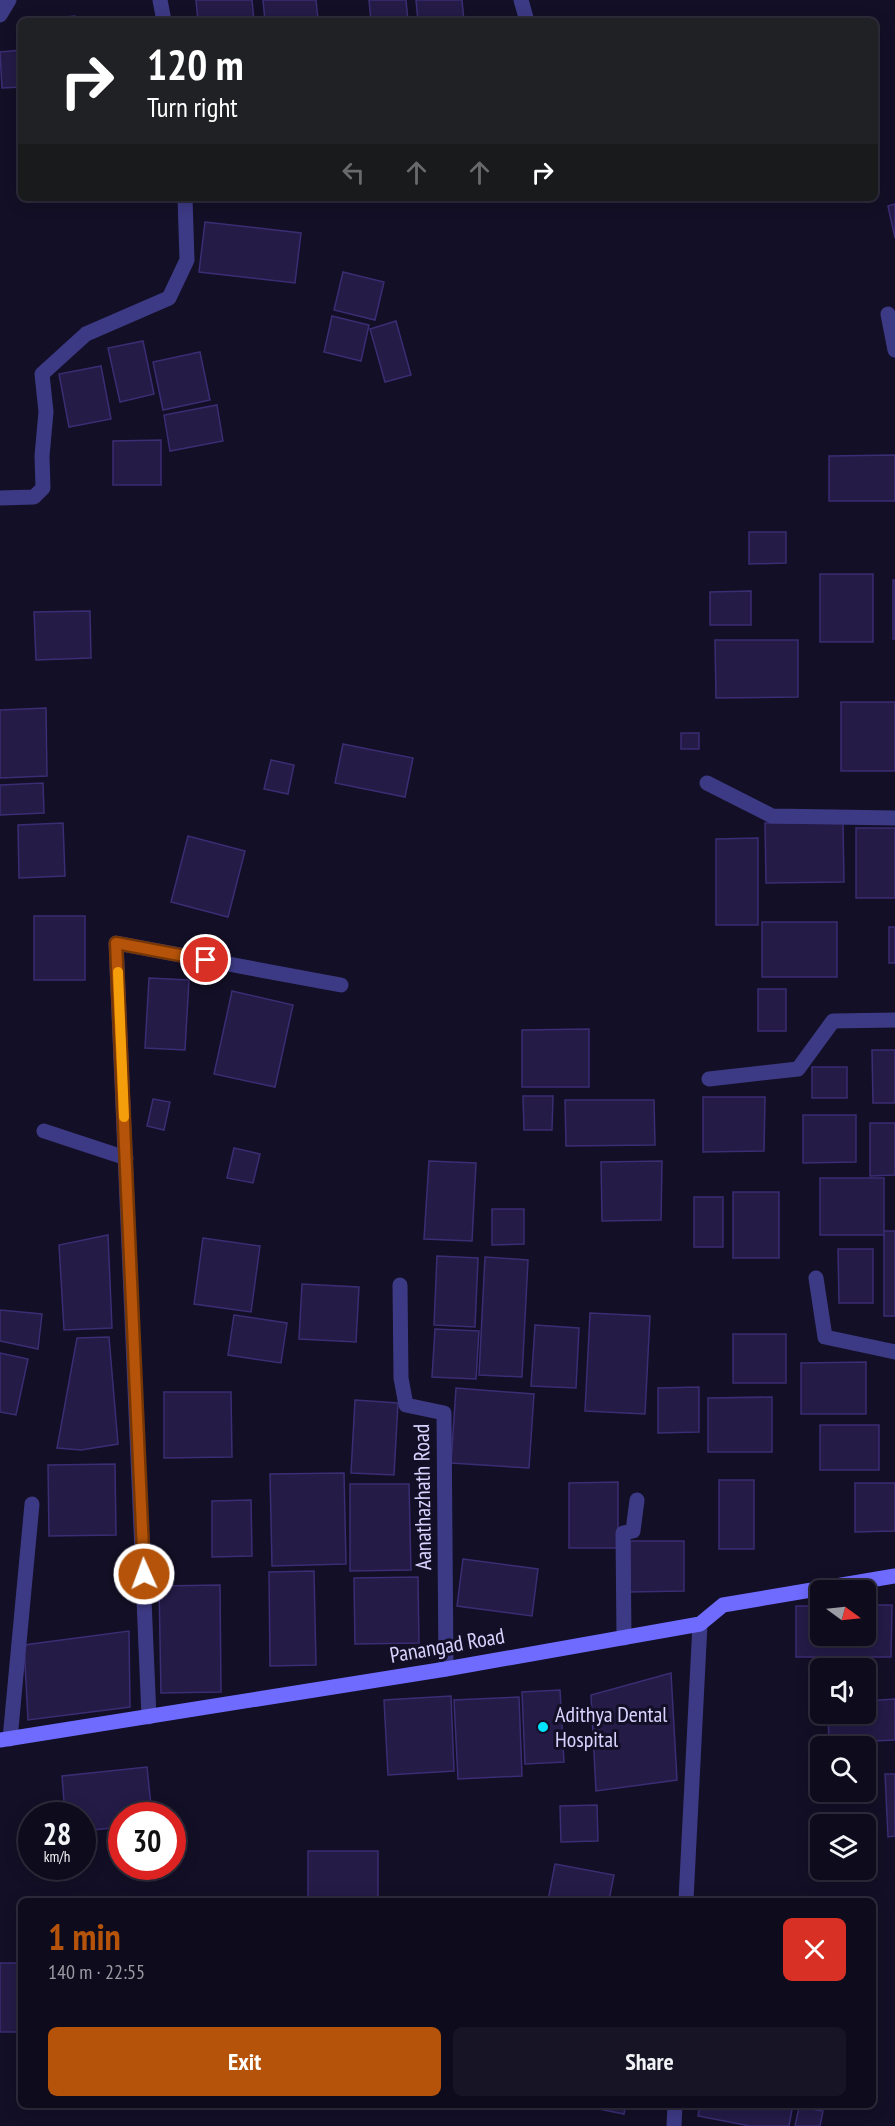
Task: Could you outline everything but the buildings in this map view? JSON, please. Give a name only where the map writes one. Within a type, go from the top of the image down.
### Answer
[{"type":"main road","name":"Panangad Road","points":[[5,1739],[446,1669],[624,1638],[699,1624],[723,1605],[895,1576]]},
{"type":"street","points":[[0,15],[9,0]]},
{"type":"street","points":[[160,0],[163,18]]},
{"type":"street","points":[[520,0],[526,18]]},
{"type":"street","points":[[0,498],[34,497],[44,488],[42,456],[46,412],[42,374],[86,334],[169,298],[187,260],[185,201]]},
{"type":"street","points":[[888,314],[895,350]]},
{"type":"street","points":[[707,783],[772,816],[895,818]]},
{"type":"street","points":[[150,1717],[116,943],[341,985]]},
{"type":"street","points":[[709,1079],[798,1069],[833,1021],[895,1020]]},
{"type":"street","points":[[44,1131],[126,1158]]},
{"type":"street","points":[[816,1278],[825,1337],[895,1352]]},
{"type":"street","name":"Aanathazhath Road","points":[[400,1284],[401,1378],[406,1405],[444,1413],[446,1669]]},
{"type":"street","points":[[624,1638],[623,1533],[633,1531],[638,1500]]},
{"type":"street","points":[[5,1739],[32,1504]]},
{"type":"street","points":[[686,1898],[699,1624]]},
{"type":"street","points":[[674,2126],[675,2108]]},
{"type":"slow traffic","points":[[118,972],[124,1117]]},
{"type":"place","name":"Adithya Dental Hospital","points":[[543,1727]]},
{"type":"route","points":[[144,1574],[116,943],[206,960]]}]
